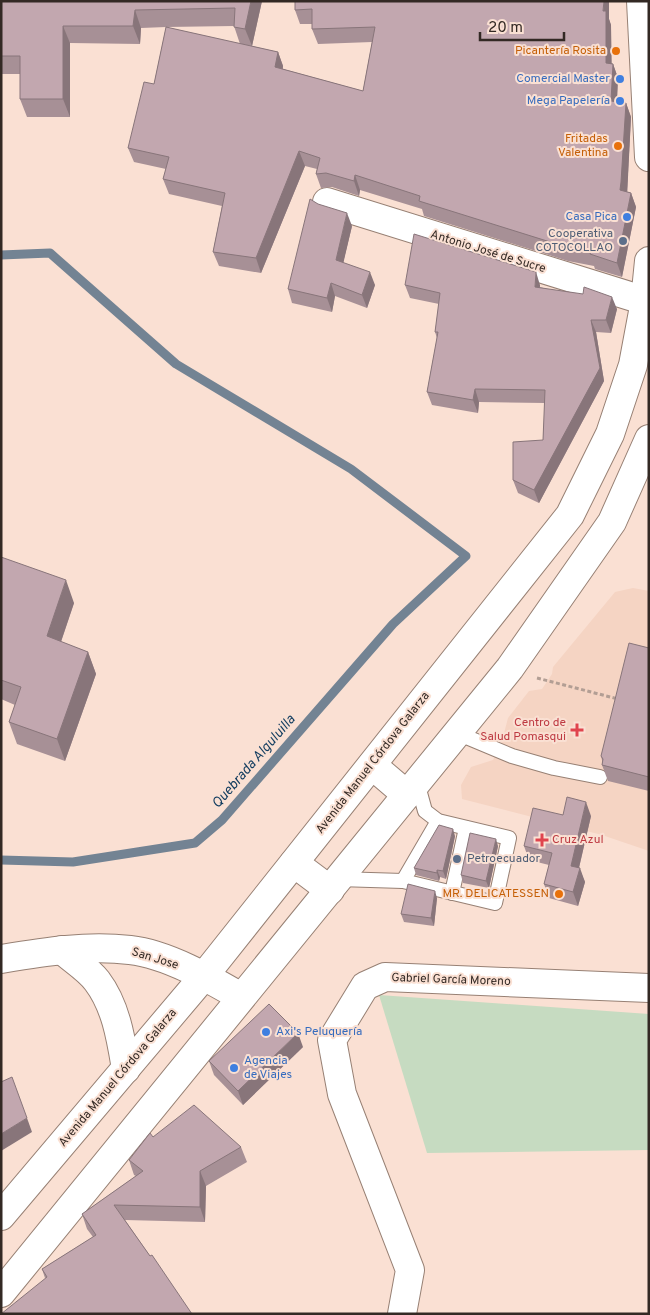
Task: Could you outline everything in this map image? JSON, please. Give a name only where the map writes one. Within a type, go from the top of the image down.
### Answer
[{"type":"main road","points":[[641,1],[649,157]]},
{"type":"main road","name":"Antonio José de Sucre","points":[[327,202],[647,302]]},
{"type":"main road","name":"Avenida Manuel Córdova Galarza","points":[[1,1216],[204,976],[570,514],[610,434],[633,365],[647,302],[649,261]]},
{"type":"main road","points":[[1,1293],[510,668],[612,522],[649,439]]},
{"type":"main road","points":[[372,765],[412,789]]},
{"type":"main road","points":[[294,863],[334,884]]},
{"type":"main road","name":"San Jose","points":[[1,959],[90,948],[132,950],[168,960],[204,976],[241,998]]},
{"type":"main road","points":[[62,950],[96,980],[110,1004],[119,1032],[126,1069]]},
{"type":"main road","name":"Gabriel García Moreno","points":[[405,1311],[410,1270],[342,1094],[332,1040],[365,986],[385,977],[649,988]]},
{"type":"lane","points":[[457,733],[512,756],[554,768],[600,777]]},
{"type":"lane","points":[[334,884],[403,881],[495,903],[508,838],[438,821],[426,811],[412,789]]},
{"type":"lane","points":[[403,881],[438,821]]},
{"type":"lane","points":[[452,893],[466,828]]},
{"type":"path","points":[[510,668],[548,682],[619,699]]},
{"type":"shaded area","name":"Centro de Salud Pomasqui","points":[[633,588],[649,591],[649,851],[602,835],[462,799],[461,785],[471,767],[493,760],[502,741],[508,718],[529,691],[542,689],[552,674],[553,667],[615,592]]},
{"type":"green space","points":[[379,995],[649,1014],[649,1150],[427,1153]]},
{"type":"building","points":[[1,1],[251,1],[245,29],[234,27],[235,8],[135,10],[133,26],[63,26],[63,99],[20,99],[20,56],[1,56]]},
{"type":"building","points":[[295,1],[604,1],[603,11],[606,11],[606,63],[613,64],[611,101],[626,103],[620,190],[631,193],[617,263],[590,254],[591,251],[563,246],[419,201],[420,196],[355,175],[354,181],[326,173],[316,174],[320,158],[299,151],[256,258],[213,252],[225,193],[163,179],[169,157],[128,148],[144,82],[154,84],[166,27],[278,52],[275,67],[363,91],[375,27],[312,29],[312,9],[295,10]]},
{"type":"building","points":[[310,199],[318,204],[347,213],[336,260],[370,272],[362,295],[331,283],[327,298],[288,289]]},
{"type":"building","points":[[414,234],[536,272],[535,287],[583,294],[584,287],[612,297],[606,320],[591,320],[600,368],[534,490],[513,480],[513,442],[543,440],[545,390],[475,389],[473,400],[427,392],[438,332],[435,332],[440,293],[405,285]]},
{"type":"building","points":[[1,557],[66,580],[47,636],[88,652],[57,739],[9,722],[21,687],[1,680]]},
{"type":"building","points":[[629,643],[649,648],[649,777],[602,765],[603,759],[601,756]]},
{"type":"building","points":[[567,797],[586,802],[571,866],[580,868],[573,892],[544,884],[552,853],[524,846],[533,808],[563,815]]},
{"type":"building","points":[[439,825],[453,829],[443,871],[437,870],[437,873],[414,868]]},
{"type":"building","points":[[470,833],[496,839],[486,881],[461,875]]},
{"type":"building","points":[[408,884],[435,891],[431,918],[401,914]]},
{"type":"building","points":[[269,1004],[298,1033],[238,1091],[209,1061]]},
{"type":"building","points":[[12,1077],[27,1118],[1,1134],[1,1082]]},
{"type":"building","points":[[194,1105],[241,1147],[200,1171],[200,1207],[114,1205],[150,1256],[152,1255],[192,1314],[1,1314],[47,1277],[42,1269],[96,1235],[82,1214],[143,1171],[129,1160],[150,1133],[153,1137]]},
{"type":"waterway","name":"Quebrada Alguluilla","points":[[1,255],[50,253],[176,364],[351,469],[466,556],[393,624],[222,820],[195,843],[73,862],[1,860]]},
{"type":"place","name":"Picantería Rosita","points":[[616,51]]},
{"type":"place","name":"Comercial Master","points":[[620,79]]},
{"type":"place","name":"Mega Papelería","points":[[620,101]]},
{"type":"place","name":"Fritadas Valentina","points":[[618,146]]},
{"type":"place","name":"Casa Pica","points":[[627,217]]},
{"type":"place","name":"Cooperativa COTOCOLLAO","points":[[623,241]]},
{"type":"place","name":"Centro de Salud Pomasqui","points":[[577,730]]},
{"type":"place","name":"Cruz Azul","points":[[542,840]]},
{"type":"place","name":"Petroecuador","points":[[457,859]]},
{"type":"place","name":"MR. DELICATESSEN","points":[[559,894]]},
{"type":"place","name":"Axi's Peluquería","points":[[266,1032]]},
{"type":"place","name":"Agencia de Viajes","points":[[234,1068]]}]
